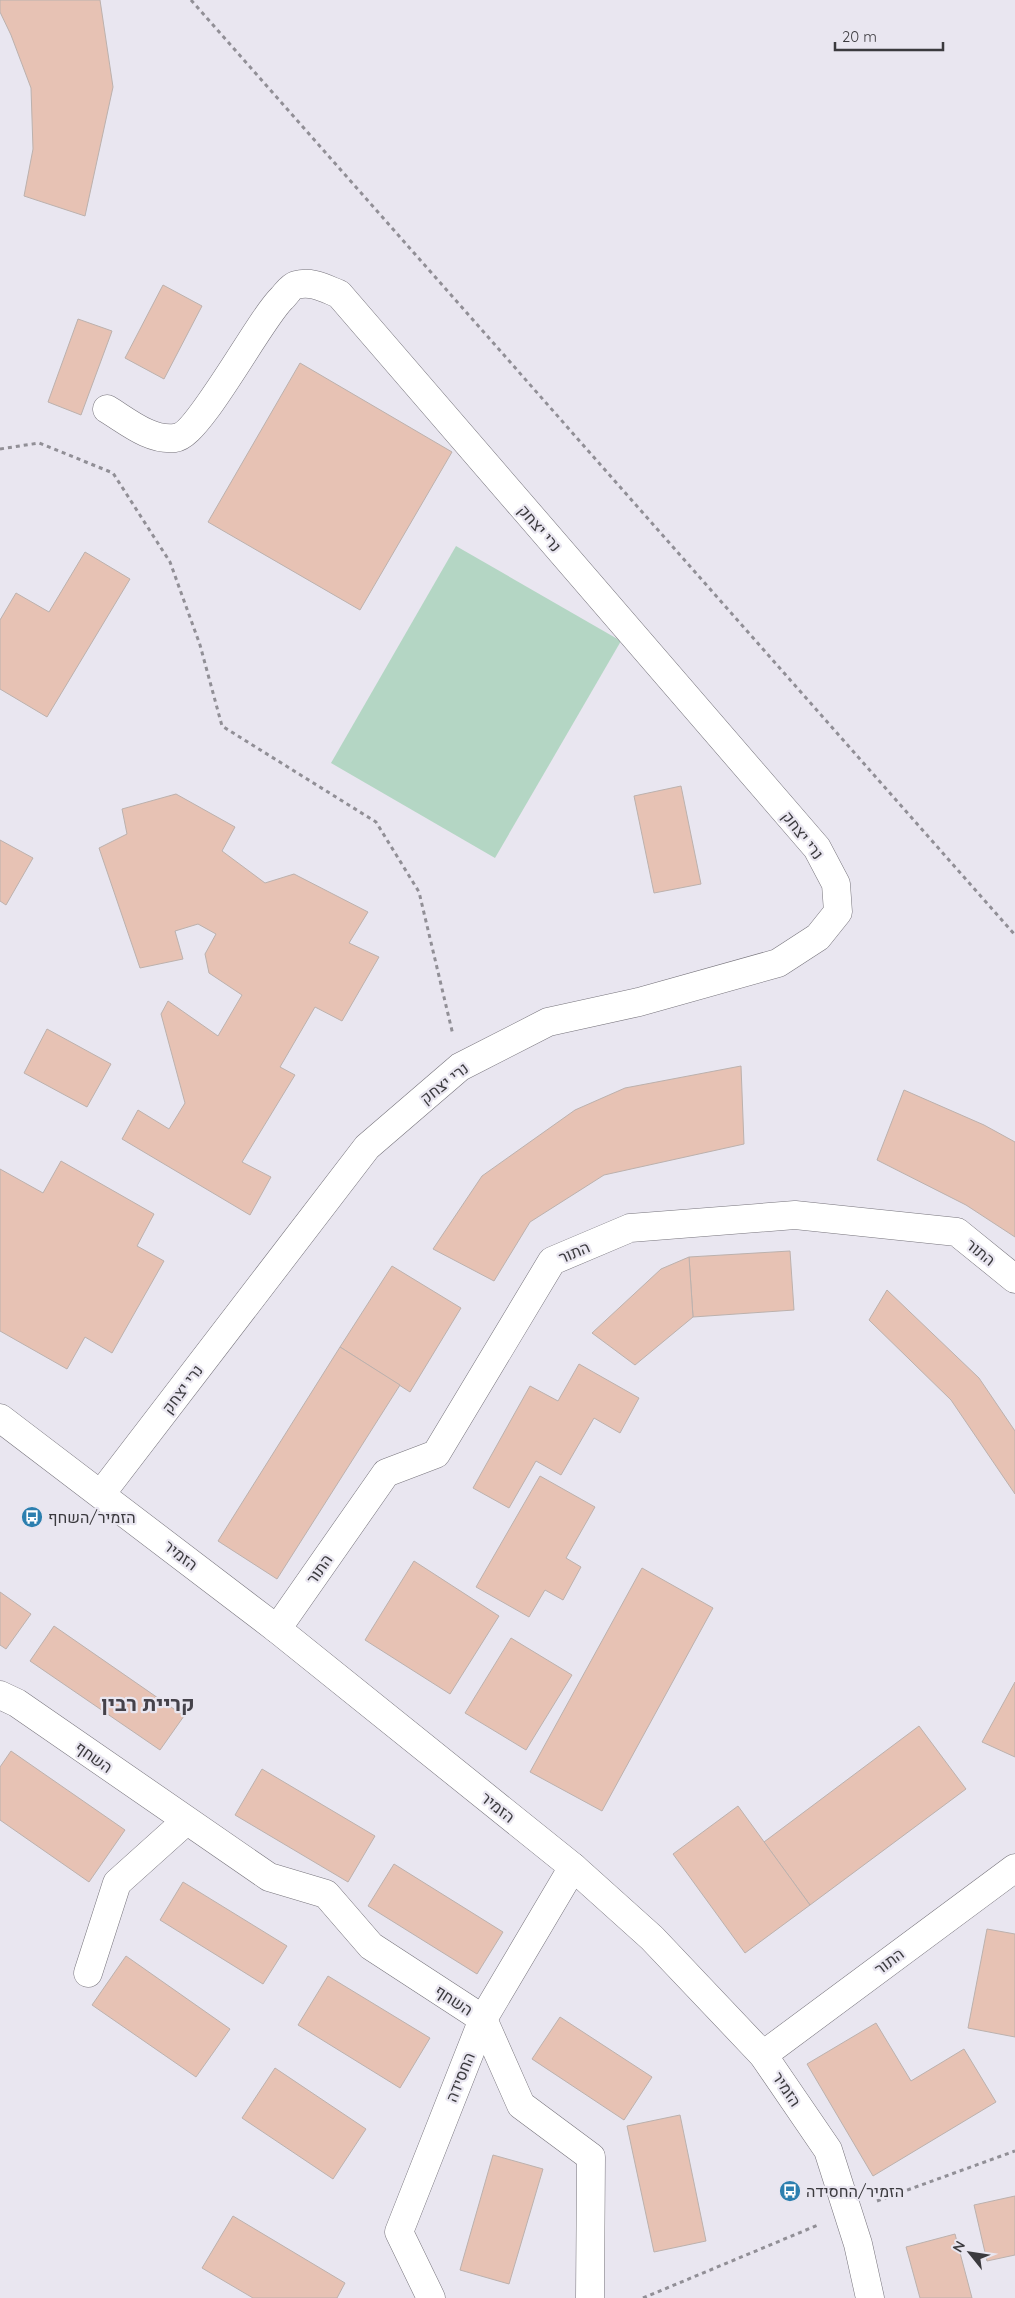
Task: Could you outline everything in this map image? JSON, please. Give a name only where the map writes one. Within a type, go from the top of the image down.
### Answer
[{"type":"street","name":"נרי יצחק","points":[[101,1494],[366,1147],[460,1067],[548,1022],[639,1002],[778,963],[818,937],[838,912],[836,884],[817,848],[339,294],[312,283],[294,286],[274,306],[203,413],[185,434],[177,438],[157,438],[106,409]]},
{"type":"street","name":"התור","points":[[277,1629],[386,1473],[436,1454],[552,1260],[630,1228],[795,1215],[957,1232],[1015,1279]]},
{"type":"street","name":"הזמיר","points":[[0,1418],[277,1629],[573,1867],[652,1938],[763,2055],[828,2150],[858,2244],[870,2298]]},
{"type":"street","name":"השחף","points":[[0,1695],[17,1703],[270,1877],[326,1894],[372,1946],[483,2019],[521,2105],[591,2157],[590,2298]]},
{"type":"street","points":[[88,1973],[117,1883],[186,1821]]},
{"type":"street","name":"החסידה","points":[[431,2298],[399,2232],[483,2019],[573,1867]]},
{"type":"street","name":"התור","points":[[763,2055],[1015,1868]]},
{"type":"path","points":[[191,0],[1015,935]]},
{"type":"path","points":[[0,449],[39,443],[113,473],[170,562],[200,645],[222,726],[376,822],[419,892],[460,1067]]},
{"type":"green space","points":[[456,546],[621,641],[495,858],[331,763]]},
{"type":"building","points":[[0,0],[100,0],[113,87],[85,216],[24,196],[33,149],[31,88],[0,12]]},
{"type":"building","points":[[163,285],[202,306],[164,379],[125,358]]},
{"type":"building","points":[[78,319],[112,331],[81,415],[48,402]]},
{"type":"building","points":[[300,363],[452,452],[360,610],[208,522]]},
{"type":"building","points":[[85,552],[130,579],[47,717],[0,689],[0,620],[16,593],[49,612]]},
{"type":"building","points":[[681,786],[701,884],[654,893],[634,796]]},
{"type":"building","points":[[176,794],[235,827],[222,851],[265,883],[294,874],[368,912],[349,943],[379,957],[342,1021],[315,1007],[280,1067],[295,1075],[242,1162],[271,1177],[250,1215],[122,1139],[138,1110],[169,1129],[185,1103],[161,1014],[168,1001],[218,1036],[242,995],[209,973],[205,954],[216,934],[198,924],[175,931],[183,959],[140,968],[99,848],[127,834],[122,809]]},
{"type":"building","points":[[0,840],[33,858],[6,905],[0,901]]},
{"type":"building","points":[[47,1029],[111,1064],[87,1107],[24,1073]]},
{"type":"building","points":[[741,1066],[744,1144],[604,1175],[530,1222],[494,1281],[433,1249],[482,1176],[575,1110],[625,1088]]},
{"type":"building","points":[[904,1090],[984,1125],[1015,1142],[1015,1237],[966,1205],[877,1160]]},
{"type":"building","points":[[61,1161],[154,1214],[137,1246],[164,1261],[112,1353],[85,1337],[67,1369],[0,1331],[0,1169],[43,1193]]},
{"type":"building","points":[[790,1251],[794,1310],[693,1317],[689,1257]]},
{"type":"building","points":[[689,1257],[693,1317],[635,1365],[592,1333],[661,1269]]},
{"type":"building","points":[[392,1266],[461,1308],[410,1392],[340,1347]]},
{"type":"building","points":[[887,1290],[979,1378],[1015,1431],[1015,1494],[951,1400],[869,1320]]},
{"type":"building","points":[[340,1347],[400,1385],[277,1579],[218,1541]]},
{"type":"building","points":[[579,1364],[639,1398],[620,1433],[594,1418],[561,1475],[536,1461],[509,1508],[473,1488],[530,1386],[558,1401]]},
{"type":"building","points":[[540,1476],[595,1507],[566,1558],[581,1567],[563,1600],[545,1590],[529,1617],[476,1587]]},
{"type":"building","points":[[414,1561],[499,1616],[450,1694],[365,1640]]},
{"type":"building","points":[[642,1568],[713,1608],[602,1811],[530,1772]]},
{"type":"building","points":[[0,1592],[31,1614],[6,1649],[0,1645]]},
{"type":"building","points":[[54,1626],[184,1716],[160,1750],[30,1661]]},
{"type":"building","points":[[511,1638],[572,1675],[526,1750],[465,1713]]},
{"type":"building","points":[[1015,1682],[1015,1757],[982,1742]]},
{"type":"building","points":[[919,1726],[966,1789],[810,1905],[764,1842]]},
{"type":"building","points":[[11,1751],[125,1830],[89,1882],[0,1820],[0,1767]]},
{"type":"building","points":[[262,1769],[375,1836],[348,1882],[235,1815]]},
{"type":"building","points":[[738,1806],[810,1905],[745,1953],[673,1854]]},
{"type":"building","points":[[394,1864],[503,1932],[477,1974],[368,1906]]},
{"type":"building","points":[[183,1882],[287,1946],[263,1984],[160,1920]]},
{"type":"building","points":[[987,1929],[1015,1934],[1015,2037],[968,2028]]},
{"type":"building","points":[[126,1956],[230,2029],[196,2077],[92,2005]]},
{"type":"building","points":[[328,1976],[430,2038],[400,2088],[298,2025]]},
{"type":"building","points":[[560,2017],[652,2077],[624,2120],[532,2059]]},
{"type":"building","points":[[876,2023],[911,2081],[964,2049],[996,2102],[873,2176],[807,2064]]},
{"type":"building","points":[[275,2068],[366,2129],[333,2179],[242,2118]]},
{"type":"building","points":[[680,2115],[706,2241],[654,2252],[627,2126]]},
{"type":"building","points":[[493,2155],[543,2169],[509,2284],[460,2270]]},
{"type":"building","points":[[1015,2196],[1015,2255],[987,2261],[974,2205]]},
{"type":"building","points":[[233,2216],[345,2283],[337,2298],[253,2298],[202,2268]]},
{"type":"building","points":[[955,2234],[972,2298],[920,2298],[906,2247]]},
{"type":"place","name":"הזמיר/השחף","points":[[32,1517]]},
{"type":"place","name":"הזמיר/החסידה","points":[[790,2191]]},
{"type":"district","name":"קריית רבין","points":[[148,1704]]}]
